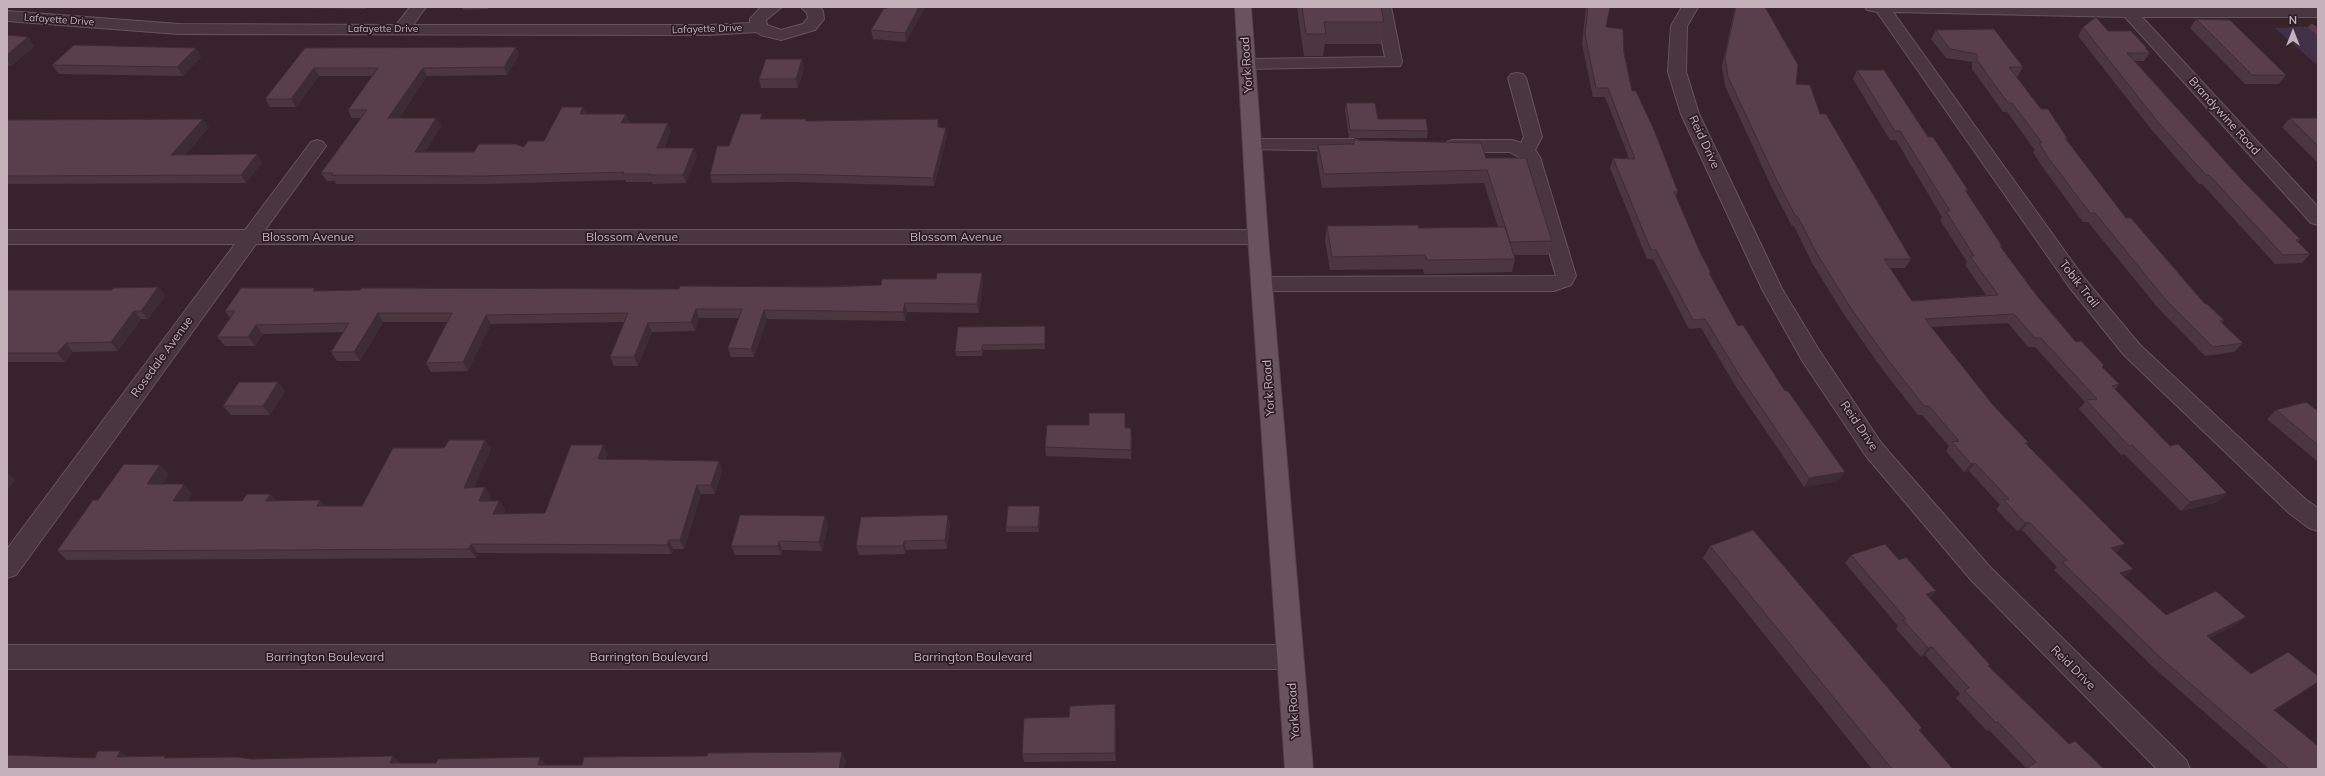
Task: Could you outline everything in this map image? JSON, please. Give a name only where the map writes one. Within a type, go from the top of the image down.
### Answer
[{"type":"main road","name":"York Road","points":[[1244,7],[1258,238],[1299,769]]},
{"type":"street","points":[[401,29],[418,7]]},
{"type":"street","name":"Lafayette Drive","points":[[759,27],[758,19],[765,11],[774,7]]},
{"type":"street","name":"Lafayette Drive","points":[[7,16],[179,29],[709,30],[759,27],[767,32],[781,35],[797,32],[809,27],[816,19],[815,11],[809,7]]},
{"type":"street","points":[[1247,64],[1394,62],[1383,7]]},
{"type":"street","name":"Reid Drive","points":[[1690,7],[1679,26],[1676,72],[1690,114],[1772,289],[1811,356],[1874,450],[1981,574],[2088,683],[2176,769]]},
{"type":"street","points":[[1877,8],[2129,12],[2235,9],[2318,12]]},
{"type":"street","name":"Tobik Trail","points":[[1877,8],[2077,283],[2127,344],[2297,506],[2318,521]]},
{"type":"street","name":"Brandywine Road","points":[[2129,12],[2318,219]]},
{"type":"street","points":[[1517,78],[1533,137],[1525,151]]},
{"type":"street","points":[[1252,145],[1370,145]]},
{"type":"street","name":"Rosedale Avenue","points":[[7,568],[317,146]]},
{"type":"street","points":[[1262,284],[1554,284],[1564,280],[1566,276],[1531,157],[1525,151],[1512,146],[1433,146]]},
{"type":"street","name":"Blossom Avenue","points":[[7,238],[1258,238]]},
{"type":"street","name":"Barrington Boulevard","points":[[7,657],[1290,657]]},
{"type":"shaded area","points":[[2318,26],[2318,66],[2275,28]]},
{"type":"building","points":[[887,7],[919,7],[905,33],[871,30],[884,8],[886,9]]},
{"type":"building","points":[[1302,7],[1381,7],[1384,22],[1324,22],[1326,34],[1306,34]]},
{"type":"building","points":[[1588,7],[1610,7],[1606,27],[1623,29],[1624,53],[1632,91],[1636,91],[1655,132],[1678,192],[1674,192],[1700,252],[1711,273],[1709,273],[1738,326],[1743,325],[1785,391],[1788,391],[1845,472],[1809,478],[1741,378],[1705,319],[1693,320],[1656,250],[1651,250],[1613,158],[1635,159],[1608,88],[1596,88],[1585,35]]},
{"type":"building","points":[[1736,7],[1765,7],[1798,65],[1796,84],[1810,85],[1820,114],[1826,114],[1911,259],[1884,259],[1912,301],[1998,295],[1970,256],[1974,256],[1946,211],[1950,211],[1900,131],[1895,131],[1857,70],[1884,70],[1928,137],[1933,137],[1968,190],[1965,190],[2002,246],[2000,246],[2037,296],[2076,342],[2081,341],[2104,365],[2102,367],[2119,384],[2112,386],[2170,446],[2178,444],[2227,493],[2190,502],[2132,445],[2129,446],[2086,400],[2097,399],[2041,338],[2035,338],[2014,314],[1925,319],[1993,405],[2028,442],[2025,443],[2125,544],[2111,548],[2133,569],[2120,573],[2166,615],[2216,591],[2246,617],[2207,636],[2251,674],[2288,652],[2318,676],[2318,682],[2274,710],[2318,746],[2318,769],[2289,769],[2163,660],[2062,562],[2067,560],[2029,522],[2025,523],[2004,500],[2009,499],[1975,463],[1971,464],[1952,442],[1959,441],[1929,406],[1924,406],[1888,360],[1850,307],[1817,254],[1798,217],[1796,217],[1776,179],[1728,77],[1725,57]]},
{"type":"building","points":[[2096,17],[2108,31],[2131,31],[2147,48],[2145,48],[2150,53],[2127,53],[2243,181],[2300,239],[2296,240],[2310,254],[2283,255],[2209,175],[2206,175],[2157,121],[2083,27]]},
{"type":"building","points":[[2196,19],[2230,20],[2286,75],[2252,75]]},
{"type":"building","points":[[1994,29],[2023,67],[2009,67],[2041,109],[2048,109],[2067,138],[2065,138],[2126,218],[2131,218],[2205,304],[2207,304],[2224,320],[2220,321],[2243,343],[2213,347],[2165,299],[2095,213],[2090,213],[2047,156],[2039,143],[2042,143],[2012,103],[2008,103],[1977,60],[1977,54],[1950,49],[1936,30]]},
{"type":"building","points":[[7,35],[28,37],[7,55]]},
{"type":"building","points":[[74,45],[196,48],[177,67],[52,65]]},
{"type":"building","points":[[516,47],[504,67],[423,68],[388,118],[436,118],[415,152],[474,152],[479,144],[515,144],[524,147],[528,141],[544,141],[562,107],[583,107],[580,114],[626,114],[621,123],[668,123],[657,148],[694,148],[683,175],[623,174],[624,172],[483,176],[331,175],[333,173],[321,173],[367,110],[348,110],[378,68],[314,68],[291,99],[265,99],[305,48]]},
{"type":"building","points":[[766,59],[802,59],[796,79],[759,79]]},
{"type":"building","points":[[1346,103],[1375,103],[1378,119],[1426,119],[1428,131],[1350,130]]},
{"type":"building","points":[[741,114],[762,114],[760,119],[806,119],[806,121],[938,119],[938,127],[946,128],[933,178],[791,174],[710,175],[717,146],[729,146]]},
{"type":"building","points":[[2290,118],[2318,118],[2318,146]]},
{"type":"building","points":[[203,119],[171,155],[257,154],[241,175],[7,176],[7,120]]},
{"type":"building","points":[[1354,140],[1481,143],[1486,158],[1526,158],[1552,241],[1510,242],[1487,170],[1324,174],[1318,145],[1354,144]]},
{"type":"building","points":[[1418,225],[1419,228],[1505,227],[1515,259],[1427,260],[1425,255],[1332,257],[1327,226]]},
{"type":"building","points":[[937,273],[982,273],[977,304],[905,303],[903,312],[764,310],[751,349],[728,348],[742,309],[696,309],[691,322],[648,323],[634,357],[610,357],[628,313],[486,315],[463,362],[426,363],[452,313],[378,313],[354,352],[331,352],[349,323],[256,325],[248,337],[217,337],[235,311],[225,311],[241,288],[315,288],[313,291],[360,290],[362,288],[679,289],[680,286],[828,287],[881,285],[882,279],[936,279]]},
{"type":"building","points":[[158,287],[141,311],[134,311],[111,342],[66,343],[57,353],[7,353],[7,290],[112,290],[113,288]]},
{"type":"building","points":[[1045,326],[1045,344],[982,345],[982,351],[955,352],[958,327]]},
{"type":"building","points":[[239,382],[278,382],[263,406],[223,406]]},
{"type":"building","points":[[2306,402],[2318,411],[2318,445],[2276,410]]},
{"type":"building","points":[[1089,413],[1125,413],[1125,428],[1131,428],[1131,450],[1045,447],[1047,425],[1089,425]]},
{"type":"building","points":[[449,440],[485,440],[464,488],[485,487],[479,501],[499,501],[493,514],[545,513],[571,445],[603,445],[598,459],[719,461],[711,485],[697,485],[680,540],[669,540],[667,545],[471,544],[469,549],[57,551],[93,500],[98,500],[124,464],[160,465],[147,484],[184,484],[173,501],[242,501],[247,494],[270,494],[266,501],[320,500],[317,506],[362,506],[393,448],[444,448]]},
{"type":"building","points":[[1008,506],[1040,506],[1038,527],[1006,527]]},
{"type":"building","points":[[740,515],[825,516],[819,542],[779,541],[778,546],[731,546]]},
{"type":"building","points":[[948,515],[945,540],[904,541],[903,546],[856,546],[861,517]]},
{"type":"building","points":[[1753,530],[1922,728],[1919,730],[1953,769],[1892,769],[1710,546]]},
{"type":"building","points":[[1885,544],[1899,560],[1906,557],[1936,591],[1926,594],[1990,665],[1988,666],[2069,744],[2075,741],[2104,769],[2025,769],[2036,762],[1998,722],[1996,723],[1964,690],[1969,688],[1932,647],[1928,648],[1903,620],[1906,619],[1851,555]]},
{"type":"building","points":[[1115,704],[1115,753],[1022,754],[1024,718],[1069,717],[1070,706]]},
{"type":"building","points":[[98,751],[120,751],[117,757],[165,756],[164,758],[237,757],[252,759],[393,756],[390,763],[436,763],[438,759],[540,757],[538,765],[582,765],[584,757],[707,756],[708,753],[842,752],[839,769],[7,769],[7,755],[95,758]]},
{"type":"waterway","points":[[2312,27],[2318,32]]}]
